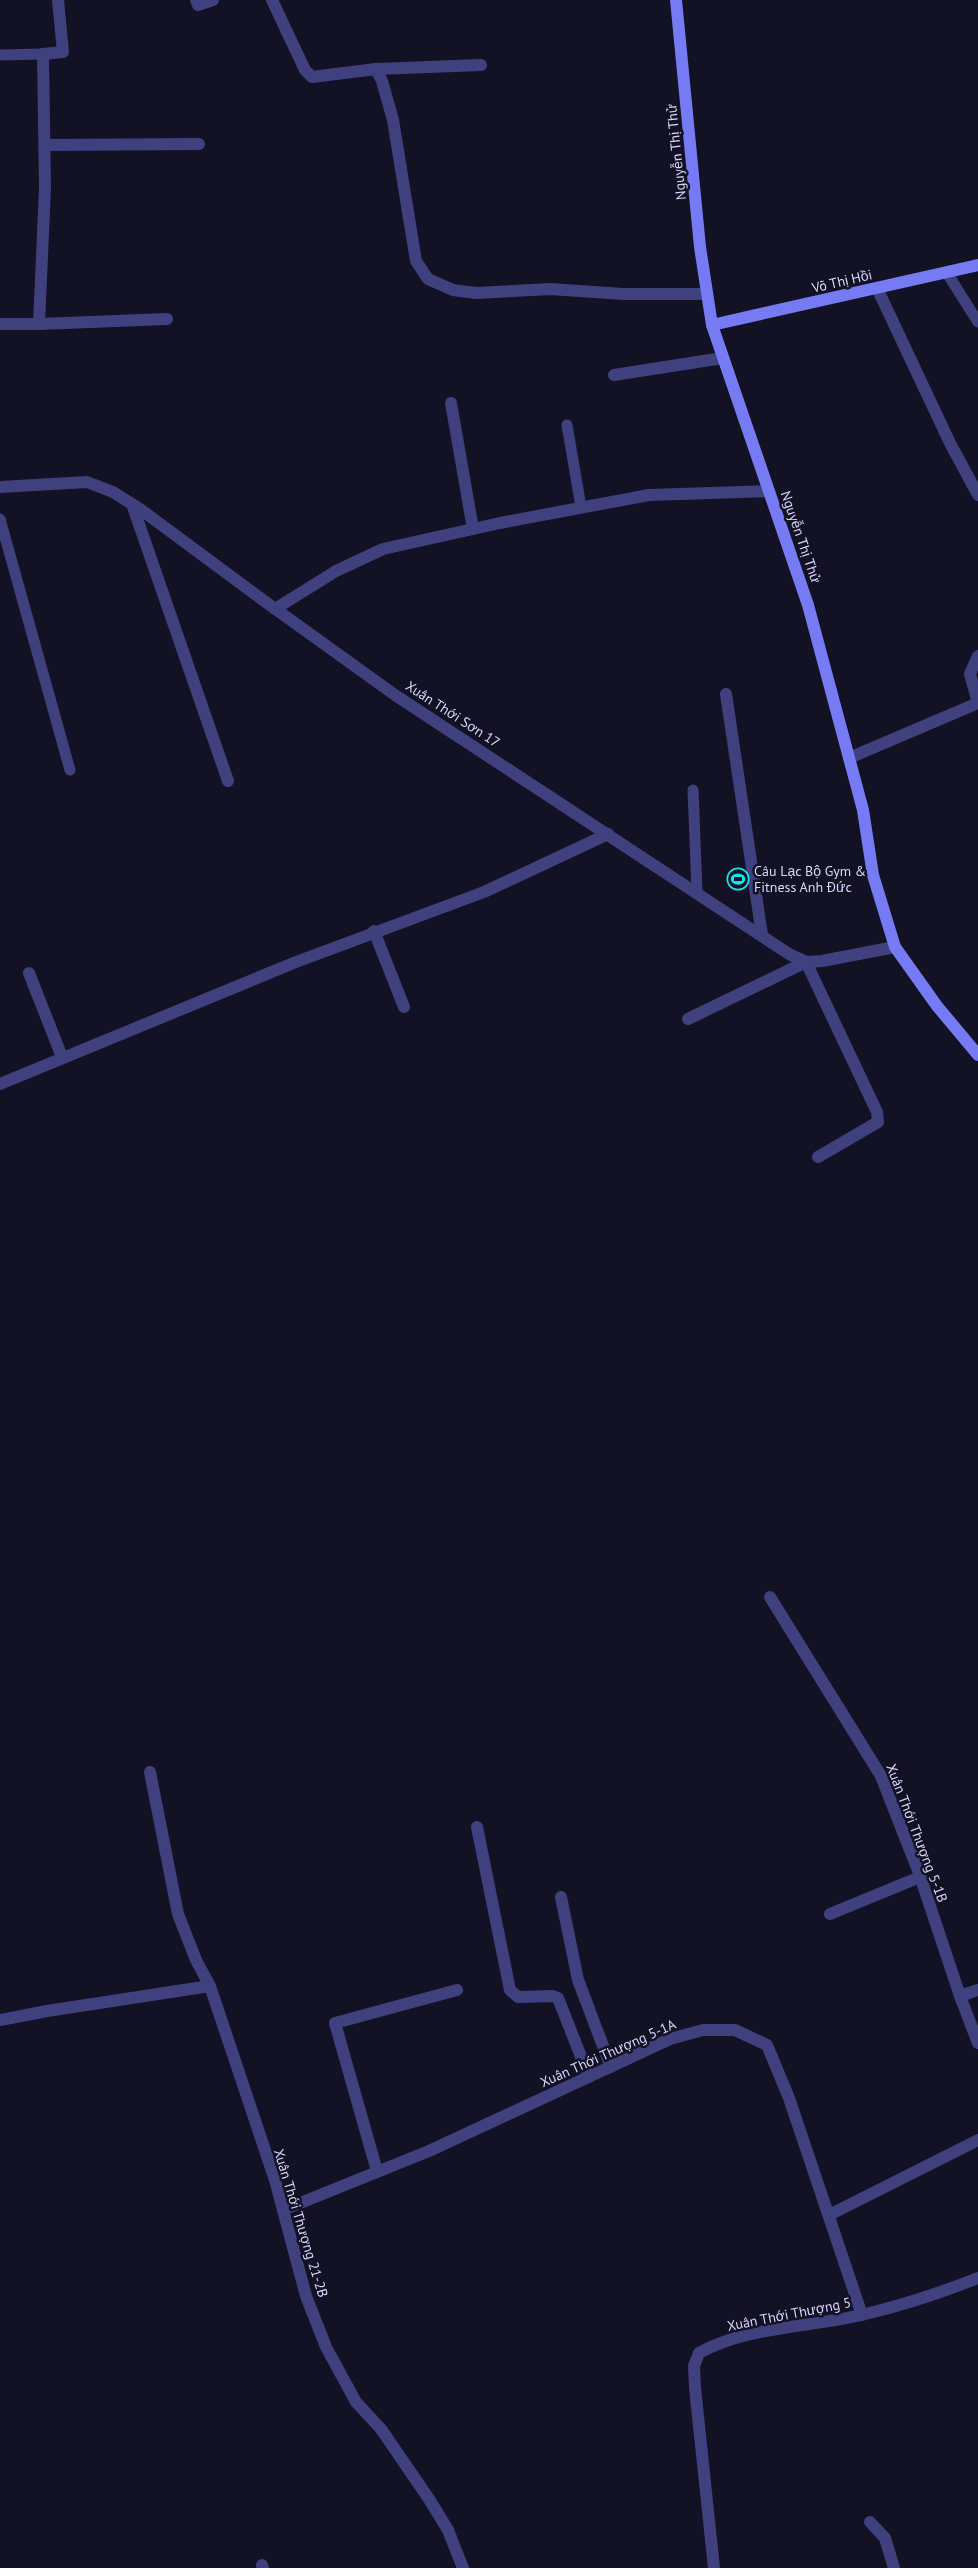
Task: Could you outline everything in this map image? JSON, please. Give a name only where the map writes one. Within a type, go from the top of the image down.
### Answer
[{"type":"street","points":[[39,324],[45,145],[43,54],[63,52],[58,0]]},
{"type":"street","points":[[196,0],[198,5],[212,0]]},
{"type":"street","points":[[272,0],[305,70],[312,77],[376,69],[480,65]]},
{"type":"street","name":"Nguyễn Thị Thử","points":[[676,0],[707,294],[712,325],[808,605],[864,810],[872,875],[895,947],[937,1006],[978,1055]]},
{"type":"street","points":[[376,69],[382,81],[393,120],[416,260],[428,279],[453,290],[476,294],[550,289],[623,294],[707,294]]},
{"type":"street","points":[[45,145],[199,144]]},
{"type":"street","name":"Võ Thị Hồi","points":[[712,325],[978,265]]},
{"type":"street","points":[[877,288],[950,443],[978,495]]},
{"type":"street","points":[[0,324],[167,319]]},
{"type":"street","points":[[614,375],[723,358]]},
{"type":"street","points":[[451,403],[473,528]]},
{"type":"street","name":"Xuân Thới Sơn 17","points":[[0,487],[87,482],[113,492],[395,695],[697,891],[789,954],[806,962]]},
{"type":"street","points":[[275,609],[336,571],[383,549],[473,528],[648,495],[769,491]]},
{"type":"street","points":[[132,504],[228,781]]},
{"type":"street","points":[[849,758],[978,703],[970,674],[978,656]]},
{"type":"street","points":[[726,694],[762,935]]},
{"type":"street","points":[[0,1084],[62,1057],[374,931],[484,892],[608,834]]},
{"type":"street","points":[[374,931],[404,1007]]},
{"type":"street","points":[[688,1019],[806,962],[822,962],[895,947]]},
{"type":"street","points":[[806,962],[877,1112],[878,1122],[818,1157]]},
{"type":"street","points":[[29,973],[62,1057]]},
{"type":"street","name":"Xuân Thới Thượng 5-1B","points":[[770,1597],[881,1776],[920,1877],[978,2043]]},
{"type":"street","name":"Xuân Thới Thượng 21-2B","points":[[150,1772],[178,1914],[196,1960],[210,1986],[283,2210],[288,2238],[306,2296],[338,2372],[356,2402],[381,2429],[429,2499],[448,2530],[462,2568]]},
{"type":"street","points":[[477,1826],[510,1990],[518,1997],[552,1996],[558,1998],[589,2077]]},
{"type":"street","points":[[830,1914],[920,1877]]},
{"type":"street","points":[[561,1897],[578,1980],[611,2067]]},
{"type":"street","points":[[0,2020],[46,2011],[210,1986]]},
{"type":"street","points":[[377,2171],[335,2023],[457,1990]]},
{"type":"street","points":[[960,1996],[978,1990]]},
{"type":"street","name":"Xuân Thới Thượng 5-1A","points":[[283,2210],[438,2147],[670,2040],[703,2030],[735,2030],[767,2045],[790,2098],[862,2315]]},
{"type":"street","points":[[829,2215],[978,2140]]},
{"type":"street","name":"Xuân Thới Thượng 5","points":[[714,2568],[694,2388],[694,2366],[698,2353],[735,2336],[862,2315],[946,2290],[978,2278]]},
{"type":"street","points":[[870,2522],[886,2538],[894,2568]]},
{"type":"lane","points":[[0,55],[43,54]]},
{"type":"lane","points":[[947,272],[978,322]]},
{"type":"lane","points":[[567,425],[581,507]]},
{"type":"lane","points":[[0,519],[70,770]]},
{"type":"lane","points":[[693,790],[697,891]]},
{"type":"place","name":"Câu Lạc Bộ Gym & Fitness Anh Đức","points":[[738,879]]}]
